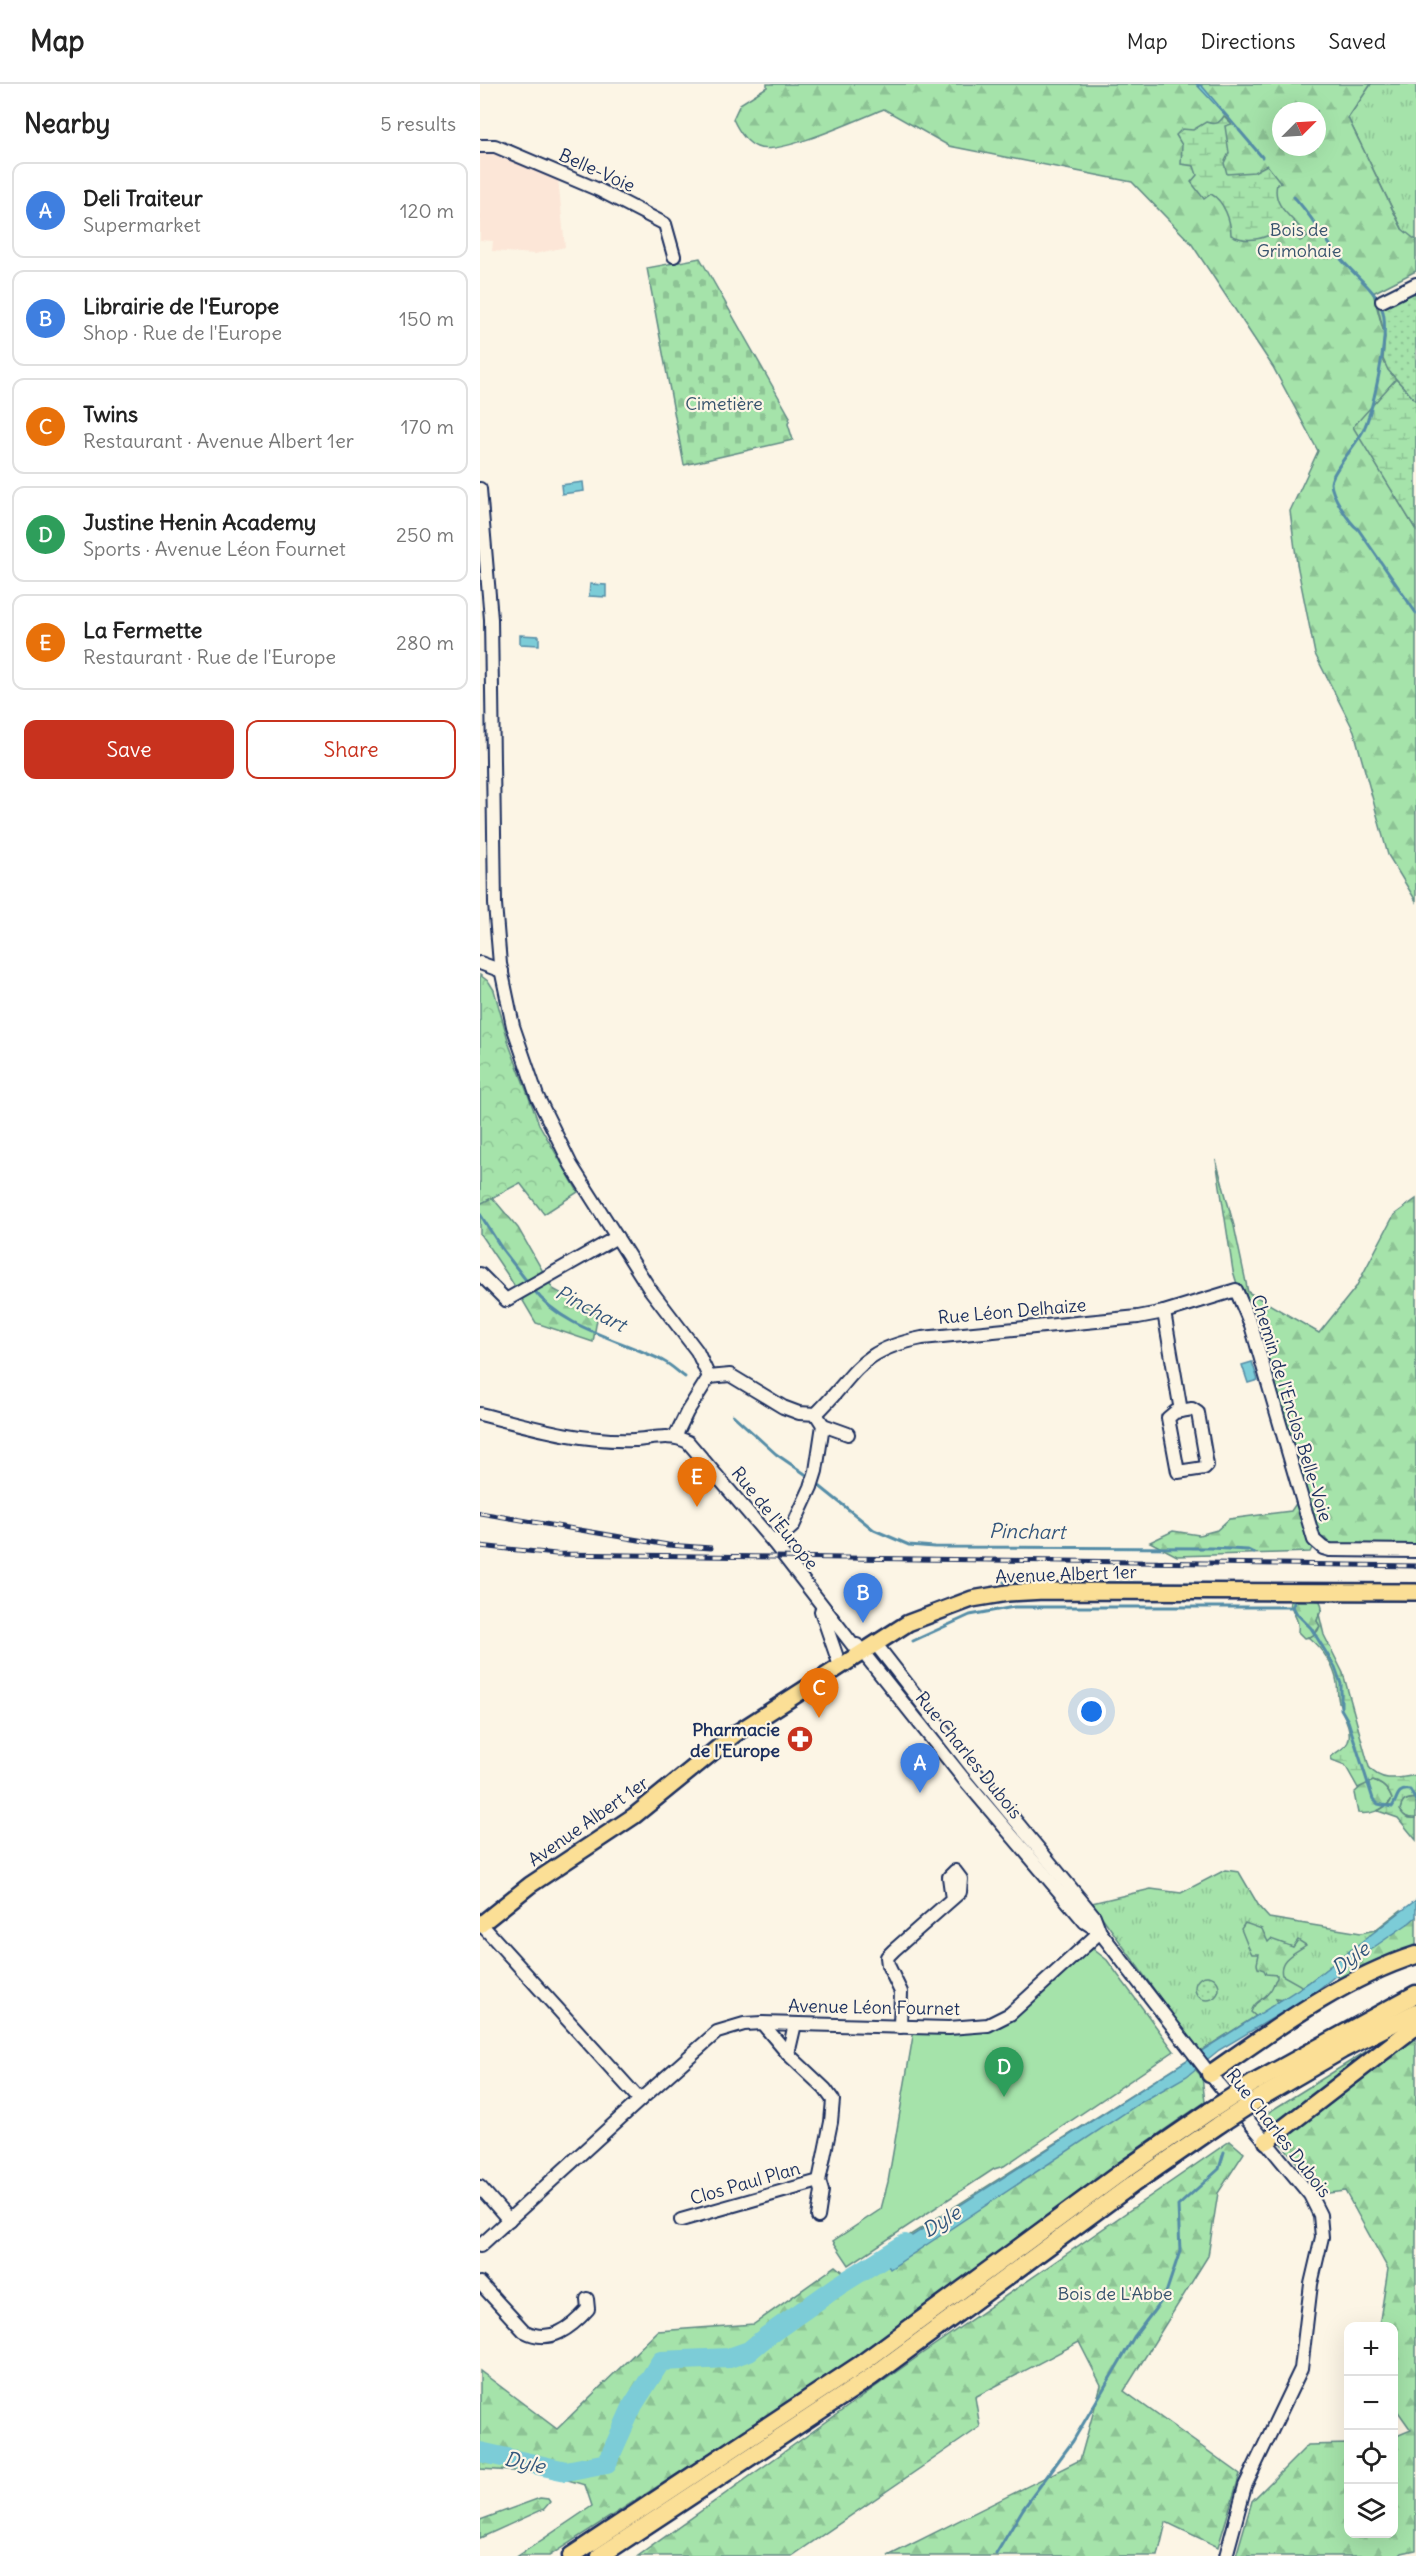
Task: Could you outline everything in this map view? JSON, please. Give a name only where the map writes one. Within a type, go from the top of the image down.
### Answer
[{"type":"highway","points":[[1208,2071],[1331,1994],[1370,1973],[1416,1955]]},
{"type":"highway","points":[[571,2556],[861,2364],[1124,2171],[1215,2118],[1416,1994]]},
{"type":"highway","points":[[1258,2090],[1416,2012]]},
{"type":"highway","points":[[1267,2141],[1416,2026]]},
{"type":"highway","points":[[600,2556],[871,2377],[1142,2178],[1215,2118]]},
{"type":"main road","name":"Avenue Albert 1er","points":[[480,1924],[539,1878],[634,1816],[735,1734],[908,1623],[938,1610],[972,1599],[1008,1593],[1416,1592]]},
{"type":"street","name":"Belle-Voie","points":[[480,146],[495,146],[599,190],[665,224],[674,256]]},
{"type":"street","points":[[1383,301],[1416,284]]},
{"type":"street","points":[[480,489],[490,588],[495,904],[502,971],[513,1026],[537,1096],[567,1156],[649,1288],[697,1351],[709,1377]]},
{"type":"street","points":[[480,963],[502,971]]},
{"type":"street","points":[[480,1274],[506,1300],[616,1237]]},
{"type":"street","name":"Rue Léon Delhaize","points":[[816,1414],[862,1362],[877,1352],[902,1342],[922,1338],[1116,1320],[1164,1312],[1236,1290]]},
{"type":"street","name":"Chemin de l'Enclos Belle-Voie","points":[[1236,1290],[1251,1325],[1313,1537],[1320,1546],[1330,1550],[1416,1551]]},
{"type":"street","points":[[1164,1312],[1181,1411]]},
{"type":"street","points":[[709,1377],[730,1375],[783,1407],[799,1413],[816,1414],[823,1425],[848,1434]]},
{"type":"street","points":[[480,1414],[574,1437],[621,1440],[675,1437],[687,1412],[709,1377]]},
{"type":"street","points":[[1192,1409],[1198,1413],[1207,1466],[1183,1473],[1178,1472],[1176,1467],[1168,1426],[1170,1415],[1181,1411],[1192,1409]]},
{"type":"street","points":[[774,1543],[793,1526],[811,1487],[816,1471],[823,1425]]},
{"type":"street","name":"Rue de l'Europe","points":[[675,1437],[688,1442],[695,1448],[774,1543],[818,1601],[866,1649]]},
{"type":"street","name":"Rue de l'Europe","points":[[818,1601],[840,1666]]},
{"type":"street","name":"Rue Charles Dubois","points":[[866,1649],[921,1703],[1094,1916],[1100,1932],[1192,2051],[1317,2205],[1322,2237],[1311,2284],[1301,2369],[1245,2486],[1226,2556]]},
{"type":"street","name":"Rue Charles Dubois","points":[[866,1649],[910,1712],[963,1778],[1085,1922],[1100,1932]]},
{"type":"street","points":[[910,1712],[921,1703]]},
{"type":"street","points":[[963,1778],[973,1769]]},
{"type":"street","points":[[900,2027],[901,1992],[888,1965],[887,1957],[952,1899]]},
{"type":"street","points":[[480,1924],[640,2100]]},
{"type":"street","name":"Avenue Léon Fournet","points":[[480,2246],[717,2032],[736,2025],[762,2023],[900,2027],[988,2025],[1010,2014],[1100,1932]]},
{"type":"street","points":[[762,2023],[788,2054]]},
{"type":"street","points":[[788,2054],[795,2024]]},
{"type":"street","name":"Clos Paul Plan","points":[[788,2054],[825,2089],[833,2100],[819,2181],[822,2191],[818,2217]]},
{"type":"street","name":"Clos Paul Plan","points":[[681,2220],[819,2181]]},
{"type":"street","points":[[480,2187],[509,2220]]},
{"type":"street","points":[[480,2283],[524,2331],[532,2335],[543,2336],[569,2328],[588,2309],[587,2300]]},
{"type":"shaded area","points":[[486,150],[558,178],[565,247],[535,254],[492,251],[493,241],[480,240],[480,153]]},
{"type":"green space","name":"Bois de Grimohaie","points":[[767,84],[1371,84],[1348,118],[1402,229],[1416,240],[1416,271],[1373,293],[1385,337],[1383,359],[1396,379],[1354,427],[1416,530],[1416,901],[1388,855],[1354,731],[1315,654],[1297,564],[1290,511],[1318,451],[1273,367],[1191,243],[1132,182],[949,146],[884,109],[800,142],[767,149],[753,145],[740,131],[733,119],[740,104],[767,87]]},
{"type":"green space","points":[[1371,84],[1416,84],[1416,257],[1348,118]]},
{"type":"green space","points":[[1224,116],[1232,124],[1225,126],[1229,153],[1224,163],[1227,174],[1254,172],[1267,165],[1281,183],[1277,184],[1276,192],[1281,207],[1308,237],[1300,241],[1292,231],[1285,228],[1252,240],[1231,235],[1230,224],[1220,201],[1211,194],[1204,199],[1191,182],[1197,175],[1194,166],[1181,164],[1182,145],[1176,135],[1182,129],[1193,130],[1206,122],[1216,123]]},
{"type":"green space","name":"Cimetière","points":[[700,258],[790,417],[788,424],[793,440],[684,465],[647,268]]},
{"type":"green space","points":[[1409,293],[1416,294],[1416,401],[1388,370],[1383,359],[1385,337],[1378,308]]},
{"type":"green space","points":[[1396,379],[1416,401],[1416,530],[1353,427]]},
{"type":"green space","points":[[480,975],[489,982],[494,990],[510,1047],[539,1124],[578,1192],[544,1214],[520,1183],[480,1204]]},
{"type":"green space","points":[[1216,1160],[1234,1226],[1248,1292],[1319,1333],[1356,1287],[1394,1215],[1416,1199],[1416,1546],[1330,1545],[1325,1538],[1317,1538],[1310,1552],[1177,1556],[1150,1542],[1173,1531],[1199,1535],[1217,1530],[1229,1519],[1291,1511],[1302,1495],[1233,1271]]},
{"type":"green space","points":[[480,1183],[518,1228],[553,1289],[598,1314],[593,1342],[536,1323],[480,1234]]},
{"type":"green space","points":[[1300,1598],[1320,1601],[1322,1608],[1317,1621],[1320,1626],[1312,1637],[1304,1638],[1298,1632],[1298,1624],[1290,1602]]},
{"type":"green space","points":[[1319,1614],[1324,1635],[1343,1673],[1369,1767],[1384,1777],[1416,1775],[1416,1798],[1405,1801],[1400,1810],[1407,1817],[1416,1818],[1416,1840],[1398,1818],[1378,1811],[1389,1804],[1392,1799],[1385,1787],[1373,1781],[1358,1788],[1345,1765],[1332,1760],[1331,1757],[1347,1744],[1349,1733],[1348,1724],[1338,1700],[1333,1669],[1323,1652],[1308,1637],[1314,1635],[1320,1626],[1317,1621]]},
{"type":"green space","points":[[1373,1781],[1385,1787],[1392,1799],[1377,1811],[1358,1813],[1354,1793],[1364,1784]]},
{"type":"green space","points":[[1416,1798],[1416,1818],[1406,1817],[1400,1810],[1403,1802]]},
{"type":"green space","points":[[1225,1870],[1239,1872],[1260,1908],[1269,1918],[1361,1933],[1375,1930],[1401,1910],[1401,1912],[1308,1983],[1199,2052],[1092,1903],[1151,1889],[1181,1893]]},
{"type":"green space","points":[[1416,1917],[1416,1950],[1339,1983],[1336,1972]]},
{"type":"green space","points":[[1245,1923],[1262,1929],[1268,1942],[1271,1939],[1293,1947],[1298,1940],[1306,1945],[1288,1957],[1281,1969],[1282,1975],[1300,1985],[1303,1990],[1285,2000],[1276,1999],[1279,2004],[1259,2019],[1251,2012],[1271,1989],[1277,1975],[1266,1974],[1264,1970],[1258,1968],[1259,1954],[1252,1954],[1241,1929]]},
{"type":"green space","points":[[1093,1949],[1107,1960],[1174,2051],[1004,2166],[994,2169],[849,2265],[833,2241],[881,2209],[888,2182],[914,2030],[972,2033],[984,2030]]},
{"type":"green space","points":[[1207,1976],[1216,1979],[1219,1988],[1216,1997],[1207,2000],[1198,1997],[1195,1988],[1198,1979]]},
{"type":"green space","points":[[1416,2027],[1416,2550],[1402,2553],[1399,2556],[1236,2556],[1252,2501],[1308,2445],[1344,2444],[1344,2538],[1398,2538],[1398,2435],[1411,2430],[1398,2412],[1398,2322],[1380,2322],[1388,2269],[1345,2191],[1321,2194],[1261,2117],[1386,2039]]},
{"type":"green space","points":[[1187,2060],[1202,2077],[1205,2102],[1124,2159],[887,2335],[804,2392],[549,2556],[518,2556],[592,2506],[585,2485],[544,2473],[480,2469],[480,2371],[557,2429],[658,2331],[754,2324],[836,2266],[847,2275]]},
{"type":"green space","name":"Bois de L'Abbe","points":[[1230,2141],[1244,2153],[1218,2193],[1208,2256],[1124,2391],[1240,2474],[1218,2547],[1166,2522],[1158,2556],[888,2556],[1080,2460],[1101,2385],[1079,2342],[975,2397],[980,2427],[792,2556],[638,2556],[920,2355]]},
{"type":"green space","points":[[540,2498],[548,2499],[550,2502],[544,2509],[480,2538],[480,2520]]},
{"type":"water","points":[[1196,84],[1202,86],[1241,132]]},
{"type":"water","points":[[583,482],[584,491],[562,494],[561,485]]},
{"type":"water","points":[[590,584],[606,585],[606,597],[589,596]]},
{"type":"water","points":[[520,635],[539,636],[539,645],[520,644]]},
{"type":"water","points":[[1252,1362],[1258,1380],[1248,1383],[1242,1365]]},
{"type":"water","points":[[1416,1900],[1416,1917],[1310,1996],[1219,2050],[1187,2076],[1140,2103],[890,2269],[882,2255],[1308,1983]]},
{"type":"waterway","points":[[1239,130],[1262,157]]},
{"type":"waterway","points":[[1294,197],[1341,259],[1371,290],[1383,312],[1382,354],[1368,418],[1361,435],[1335,472],[1331,483],[1337,501],[1346,515],[1416,613]]},
{"type":"waterway","name":"Pinchart","points":[[480,1214],[502,1249],[529,1284]]},
{"type":"waterway","name":"Pinchart","points":[[533,1289],[545,1303],[576,1324],[663,1361],[685,1377]]},
{"type":"waterway","name":"Pinchart","points":[[733,1415],[776,1454],[808,1476]]},
{"type":"waterway","name":"Pinchart","points":[[818,1485],[874,1530],[909,1545],[1211,1548],[1248,1550],[1254,1553]]},
{"type":"waterway","points":[[1004,1582],[1284,1584]]},
{"type":"waterway","name":"Pinchart","points":[[1294,1602],[1293,1607],[1297,1614],[1311,1628],[1335,1667],[1341,1684],[1341,1709],[1348,1721],[1373,1799],[1378,1804],[1392,1807],[1400,1792],[1410,1790],[1416,1801]]},
{"type":"waterway","points":[[913,1641],[970,1615],[1014,1607],[1293,1607]]},
{"type":"waterway","points":[[996,2554],[1023,2509],[1073,2441],[1134,2337],[1165,2296],[1180,2251],[1178,2206],[1219,2169],[1224,2152]]},
{"type":"waterway","name":"Dyle","points":[[480,2452],[566,2471],[607,2463],[633,2405],[661,2361],[729,2358],[749,2351],[838,2286],[905,2244]]},
{"type":"railway","points":[[480,1513],[668,1545],[711,1548]]},
{"type":"railway","points":[[480,1546],[556,1554],[1416,1566]]},
{"type":"place","name":"La Fermette","points":[[697,1507]]},
{"type":"place","name":"Librairie de l'Europe","points":[[863,1623]]},
{"type":"place","name":"Twins","points":[[819,1718]]},
{"type":"place","name":"Pharmacie de l'Europe","points":[[800,1739]]},
{"type":"place","name":"Deli Traiteur","points":[[920,1793]]},
{"type":"place","name":"Justine Henin Academy","points":[[1004,2097]]}]
